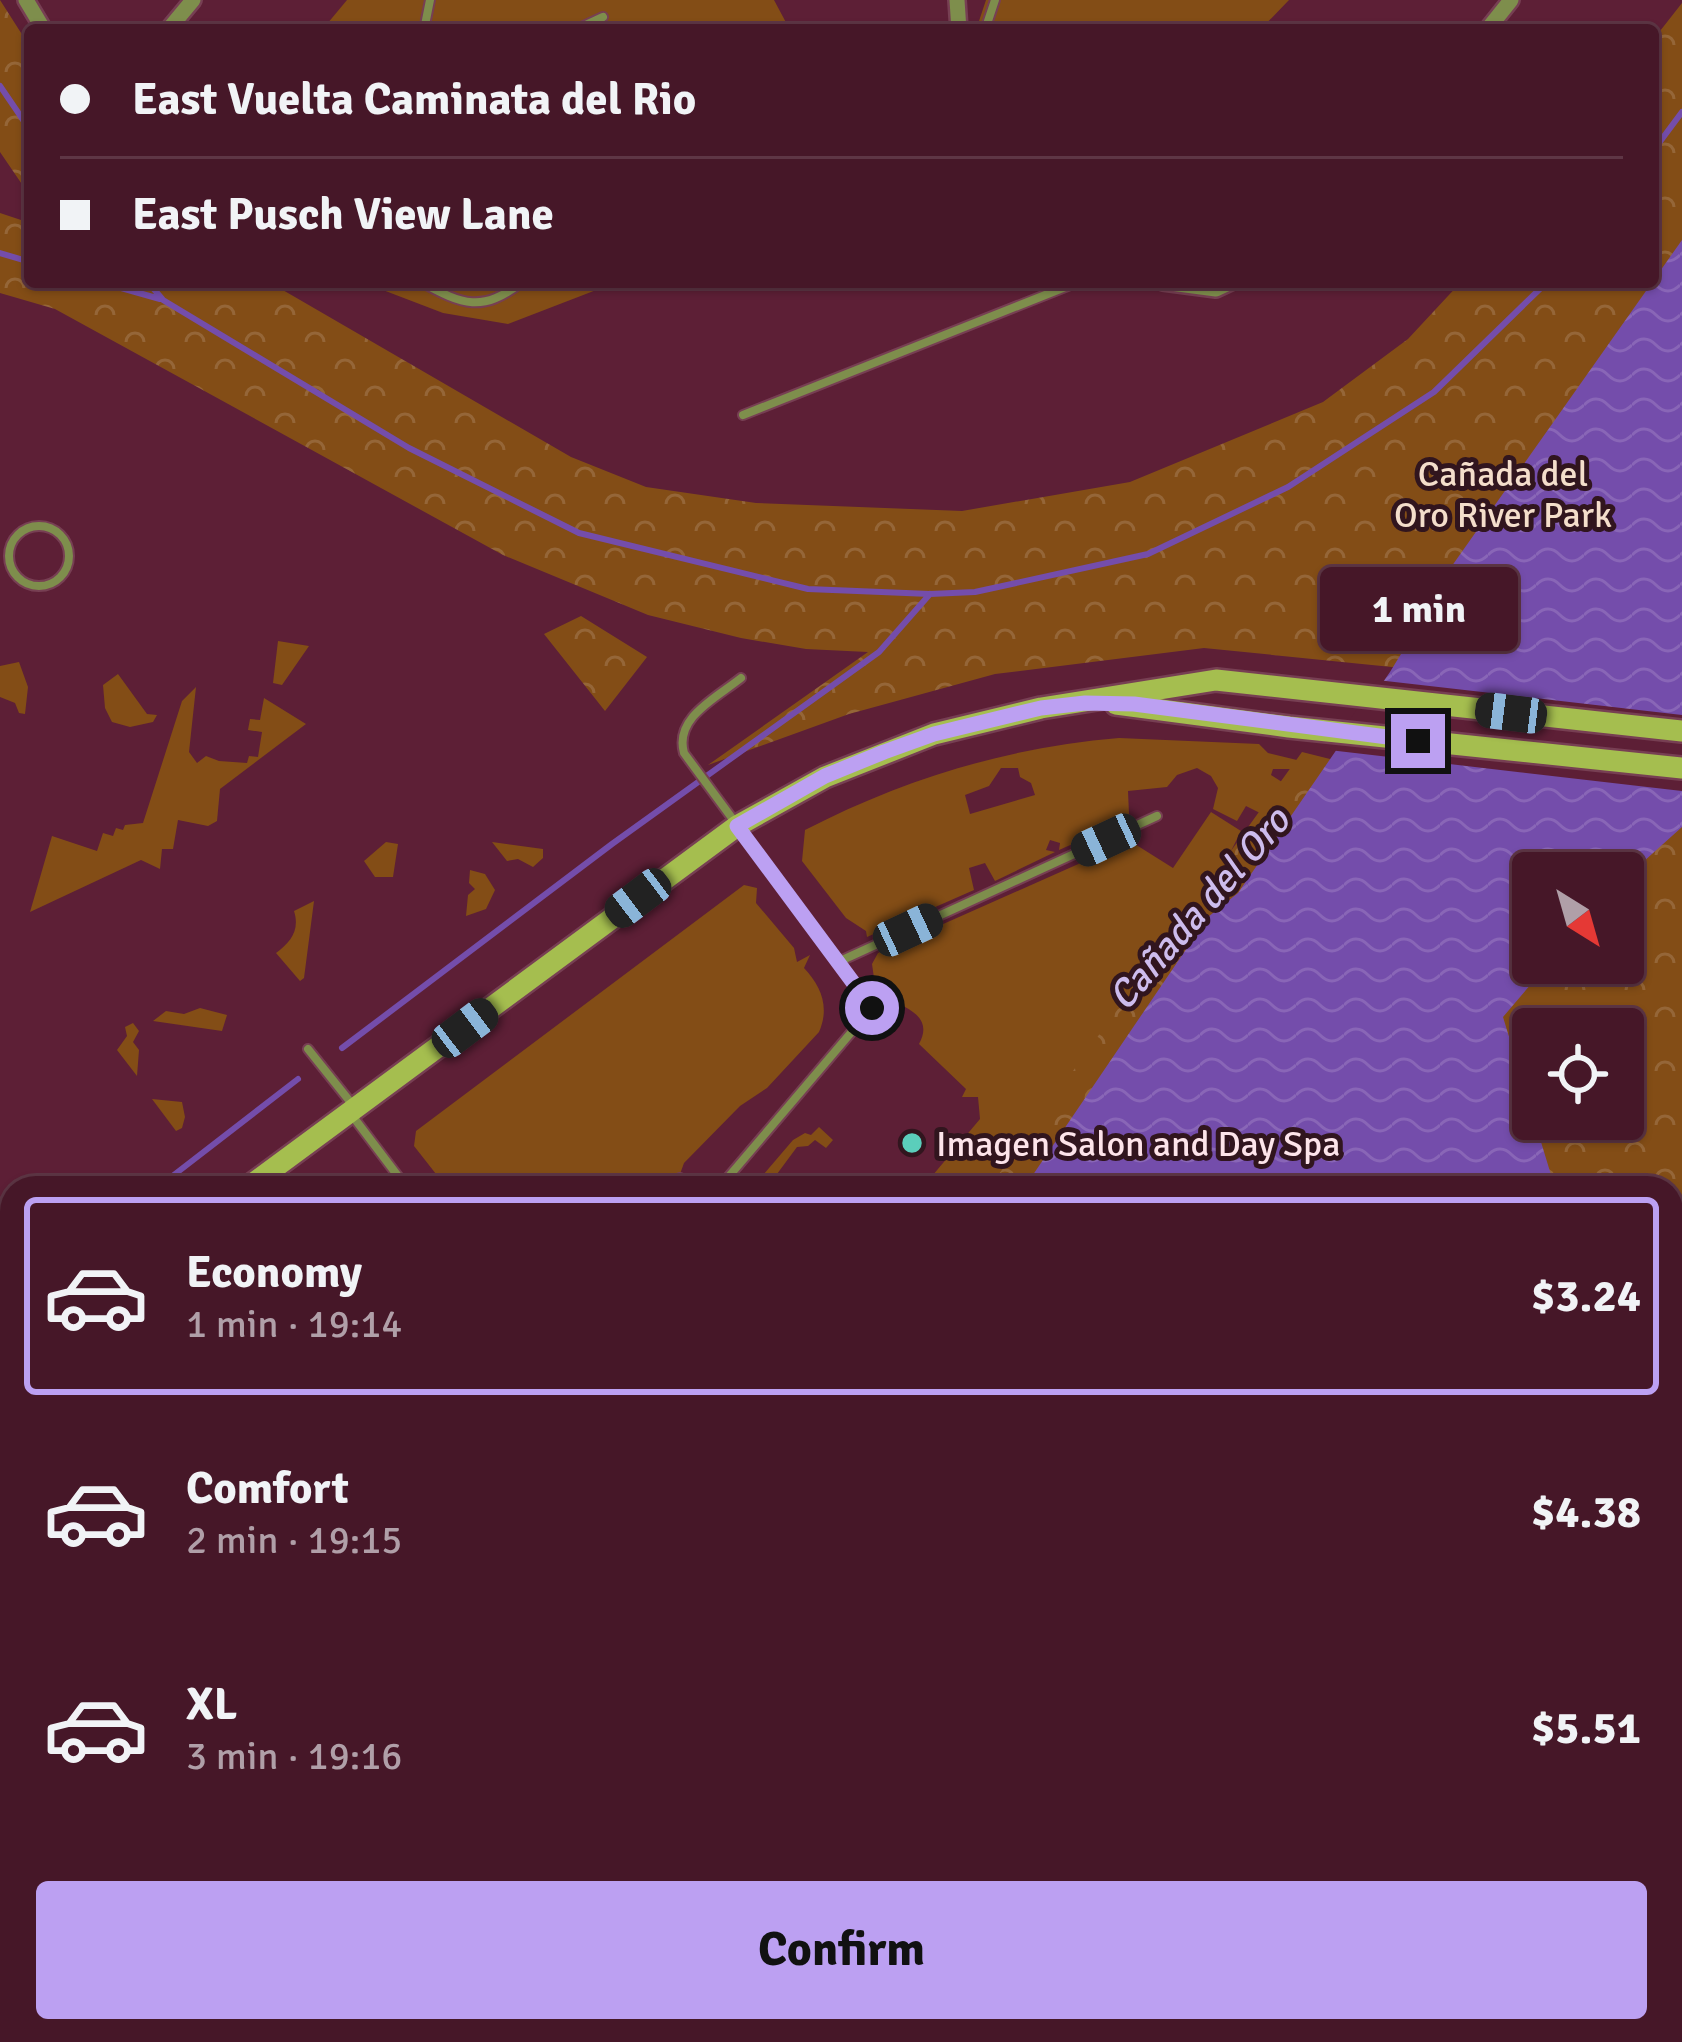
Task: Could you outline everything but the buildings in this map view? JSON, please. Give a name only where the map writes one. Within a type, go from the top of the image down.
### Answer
[{"type":"main road","points":[[264,1176],[737,826],[825,776],[884,752],[988,720],[1216,680],[1682,731]]},
{"type":"main road","points":[[1085,703],[1185,710],[1289,727],[1682,768]]},
{"type":"street","points":[[173,24],[193,0]]},
{"type":"street","points":[[1492,24],[1511,0]]},
{"type":"lane","points":[[587,24],[603,16]]},
{"type":"lane","points":[[434,288],[470,304],[502,298],[514,288]]},
{"type":"lane","points":[[742,415],[1063,288]]},
{"type":"lane","points":[[39,526],[62,536],[69,559],[56,581],[31,585],[16,576],[9,551],[16,536],[39,526]]},
{"type":"lane","points":[[729,1176],[872,1008],[689,763],[679,737],[685,723],[741,679]]},
{"type":"lane","points":[[838,962],[1157,816]]},
{"type":"lane","points":[[308,1049],[398,1176]]},
{"type":"green space","points":[[0,0],[24,38],[24,187],[0,152]]},
{"type":"green space","points":[[347,0],[774,0],[787,24],[327,24]]},
{"type":"green space","points":[[986,0],[1289,0],[1266,24],[978,24]]},
{"type":"green space","name":"Cañada del Oro River Park","points":[[1682,3],[1682,691],[1610,689],[1204,648],[995,674],[849,714],[708,765],[868,652],[806,649],[648,615],[503,555],[55,309],[0,293],[0,213],[24,221],[24,288],[279,288],[571,457],[646,487],[756,503],[962,511],[1130,482],[1323,402],[1408,339],[1455,288],[1659,288],[1659,32]]},
{"type":"green space","points":[[378,288],[601,288],[508,324],[443,313]]},
{"type":"green space","points":[[581,616],[647,657],[605,711],[544,634]]},
{"type":"green space","points":[[278,641],[309,646],[282,685],[273,683]]},
{"type":"green space","points":[[19,662],[28,687],[25,714],[0,697],[0,666]]},
{"type":"green space","points":[[118,674],[147,714],[157,715],[153,722],[130,727],[112,722],[103,685]]},
{"type":"green space","points":[[196,687],[189,752],[197,763],[206,756],[247,763],[249,756],[258,757],[262,732],[248,730],[250,719],[260,720],[264,698],[306,724],[220,789],[217,821],[208,826],[178,820],[173,849],[162,849],[160,869],[141,860],[30,912],[52,836],[97,851],[103,833],[113,836],[116,828],[143,823],[182,701]]},
{"type":"green space","points":[[1119,738],[1259,744],[1268,753],[1301,761],[1295,769],[1273,769],[1271,775],[1282,782],[1260,813],[1246,806],[1237,821],[1213,809],[1218,788],[1211,776],[1197,768],[1177,775],[1167,787],[1128,791],[1125,821],[1059,850],[1060,843],[1050,840],[1046,850],[1055,852],[995,881],[985,863],[969,868],[974,890],[867,937],[866,931],[846,918],[802,861],[805,830],[880,795],[958,768]],"holes":[[[1001,768],[1018,768],[1035,795],[970,814],[965,795],[989,786]]]},
{"type":"green space","points":[[1302,752],[1354,765],[1682,800],[1682,1176],[998,1176]]},
{"type":"green space","points":[[1211,812],[1241,831],[1006,1176],[932,1176],[980,1119],[978,1097],[962,1097],[966,1089],[919,1044],[921,1020],[886,999],[875,985],[872,964],[878,953],[1130,841],[1173,868]]},
{"type":"green space","points":[[386,842],[398,844],[393,877],[375,877],[364,861]]},
{"type":"green space","points":[[492,842],[543,849],[543,858],[533,867],[518,859],[507,861]]},
{"type":"green space","points":[[470,870],[485,874],[495,890],[486,909],[466,916],[468,895],[475,889],[469,883]]},
{"type":"green space","points":[[744,885],[757,888],[756,903],[794,948],[797,962],[810,955],[804,968],[822,997],[819,1032],[767,1088],[740,1106],[684,1163],[679,1176],[438,1176],[414,1146],[416,1131]]},
{"type":"green space","points":[[314,901],[300,981],[276,953],[293,935],[294,911]]},
{"type":"green space","points":[[200,1008],[227,1015],[222,1031],[153,1021],[166,1011],[184,1014]]},
{"type":"green space","points":[[133,1023],[139,1031],[133,1042],[139,1050],[137,1076],[117,1050],[127,1036],[125,1027]]},
{"type":"green space","points":[[152,1099],[182,1102],[182,1128],[176,1131]]},
{"type":"green space","points":[[819,1127],[833,1140],[826,1148],[815,1140],[797,1147],[777,1176],[762,1176],[793,1140]]},
{"type":"water","points":[[1682,240],[1682,827],[1644,861],[1644,852],[1512,852],[1512,984],[1531,984],[1503,1017],[1512,1047],[1512,1140],[1540,1140],[1551,1176],[1032,1176],[1208,917],[1238,893],[1390,672],[1442,580],[1648,288],[1659,288],[1659,273]]},
{"type":"pier","points":[[1377,680],[1682,715],[1682,791],[1329,750]]},
{"type":"waterway","points":[[0,86],[24,121]]},
{"type":"waterway","points":[[1659,143],[1682,112]]},
{"type":"waterway","points":[[0,253],[24,260]]},
{"type":"waterway","points":[[121,288],[160,299]]},
{"type":"waterway","points":[[153,288],[163,300],[409,448],[579,533],[808,589],[930,594],[975,592],[1148,554],[1288,487],[1434,392],[1541,288]]},
{"type":"waterway","points":[[342,1048],[612,844],[879,652],[930,594]]},
{"type":"waterway","points":[[173,1176],[298,1079]]},
{"type":"place","name":"Imagen Salon and Day Spa","points":[[912,1143]]},
{"type":"route","points":[[872,1008],[737,826],[825,776],[934,734],[1041,708],[1085,703],[1134,704],[1418,741]]},
{"type":"water label","name":"Cañada del Oro","points":[[1198,908]]}]
